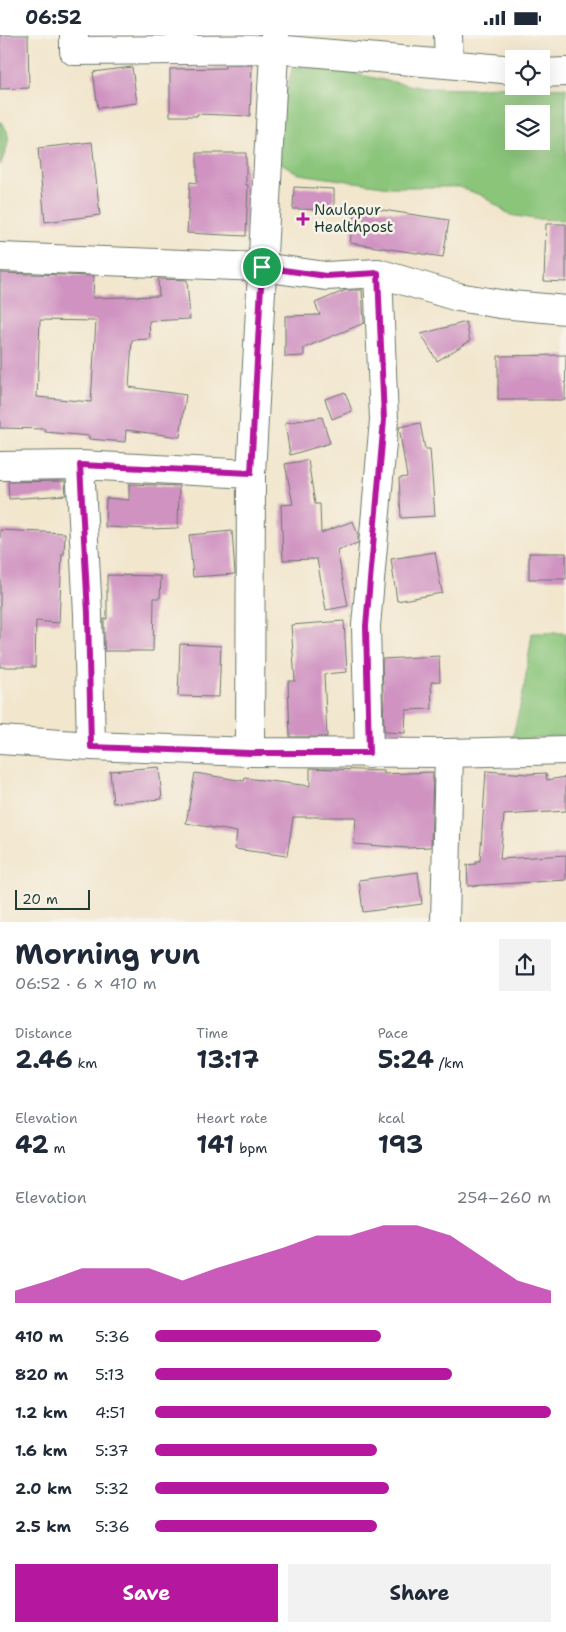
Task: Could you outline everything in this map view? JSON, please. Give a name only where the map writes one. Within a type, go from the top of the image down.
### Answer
[{"type":"street","points":[[74,35],[74,51],[275,42],[505,69]]},
{"type":"street","points":[[448,35],[449,63]]},
{"type":"street","points":[[250,753],[251,473],[275,42]]},
{"type":"street","points":[[550,73],[566,72]]},
{"type":"street","points":[[0,257],[262,267],[326,276],[378,273],[458,297],[500,304],[566,310]]},
{"type":"street","points":[[369,753],[366,626],[384,420],[378,273]]},
{"type":"street","points":[[0,466],[80,465],[251,473]]},
{"type":"street","points":[[80,465],[88,613],[91,747]]},
{"type":"street","points":[[0,740],[91,747],[250,753],[449,753],[566,750]]},
{"type":"street","points":[[445,922],[449,753]]},
{"type":"green space","points":[[293,66],[350,73],[424,88],[473,89],[505,86],[505,95],[550,95],[550,87],[566,88],[566,220],[534,219],[510,215],[483,196],[459,187],[390,187],[299,174],[281,163],[279,118]]},
{"type":"green space","points":[[0,121],[7,132],[8,143],[0,166]]},
{"type":"green space","points":[[532,633],[566,633],[566,735],[512,740],[524,689]]},
{"type":"building","points":[[0,35],[28,35],[29,88],[0,89]]},
{"type":"building","points":[[225,65],[252,65],[250,116],[197,114],[197,116],[170,116],[170,69],[225,68]]},
{"type":"building","points":[[132,67],[137,103],[98,108],[93,72]]},
{"type":"building","points":[[92,142],[100,215],[45,222],[38,148]]},
{"type":"building","points":[[197,153],[246,153],[246,185],[248,185],[246,236],[187,233],[190,182],[197,183]]},
{"type":"building","points":[[294,187],[334,189],[334,210],[293,209]]},
{"type":"building","points":[[356,206],[449,220],[443,257],[350,243]]},
{"type":"building","points":[[546,224],[566,224],[566,282],[544,281]]},
{"type":"building","points":[[0,273],[94,276],[93,298],[159,296],[158,279],[187,280],[190,319],[149,321],[150,339],[132,340],[129,387],[186,395],[180,437],[126,430],[125,442],[45,432],[45,429],[0,428]],"holes":[[[40,320],[96,321],[91,402],[37,397]]]},
{"type":"building","points":[[346,290],[362,290],[364,323],[304,348],[304,356],[285,357],[285,316],[320,315],[315,303]]},
{"type":"building","points":[[466,322],[470,341],[437,361],[421,334]]},
{"type":"building","points":[[566,355],[565,400],[498,400],[498,356]]},
{"type":"building","points":[[345,392],[352,411],[332,419],[325,399]]},
{"type":"building","points":[[322,417],[330,443],[290,455],[285,423]]},
{"type":"building","points":[[420,423],[425,449],[430,449],[435,516],[401,518],[399,478],[407,477],[399,427]]},
{"type":"building","points":[[308,460],[315,504],[320,504],[321,533],[353,521],[358,535],[358,543],[337,550],[348,606],[326,610],[317,559],[283,560],[281,505],[293,504],[285,464]]},
{"type":"building","points":[[65,481],[66,495],[9,499],[8,482]]},
{"type":"building","points":[[129,484],[179,486],[178,528],[105,527],[106,498],[129,500]]},
{"type":"building","points":[[0,530],[65,533],[64,554],[62,554],[59,623],[36,621],[35,667],[0,667]]},
{"type":"building","points":[[232,531],[235,574],[193,577],[189,535]]},
{"type":"building","points":[[435,552],[442,593],[397,601],[391,559]]},
{"type":"building","points":[[529,553],[566,553],[566,579],[529,579]]},
{"type":"building","points":[[107,575],[161,576],[160,598],[154,598],[153,651],[104,651],[104,619],[107,619]]},
{"type":"building","points":[[344,621],[347,672],[324,674],[327,737],[290,737],[288,681],[295,681],[291,625]]},
{"type":"building","points":[[180,644],[221,646],[219,697],[178,696]]},
{"type":"building","points":[[439,656],[440,681],[431,682],[432,709],[406,710],[405,733],[384,732],[382,659]]},
{"type":"building","points":[[159,767],[162,799],[113,803],[110,771]]},
{"type":"building","points":[[310,768],[384,771],[384,774],[433,772],[431,847],[407,848],[354,844],[356,817],[293,817],[287,856],[235,849],[237,832],[186,823],[195,773],[244,781],[245,778],[310,786]]},
{"type":"building","points":[[486,771],[527,774],[546,773],[547,780],[566,777],[566,811],[504,815],[500,859],[566,855],[566,880],[468,886],[467,865],[476,864],[476,861],[480,861]]},
{"type":"building","points":[[418,872],[422,904],[363,912],[359,880]]},
{"type":"place","name":"Naulapur Healthpost","points":[[303,219]]},
{"type":"route","points":[[262,267],[326,276],[378,273],[384,420],[366,626],[369,753],[250,753],[91,747],[88,613],[80,465],[251,473],[262,267]]}]
